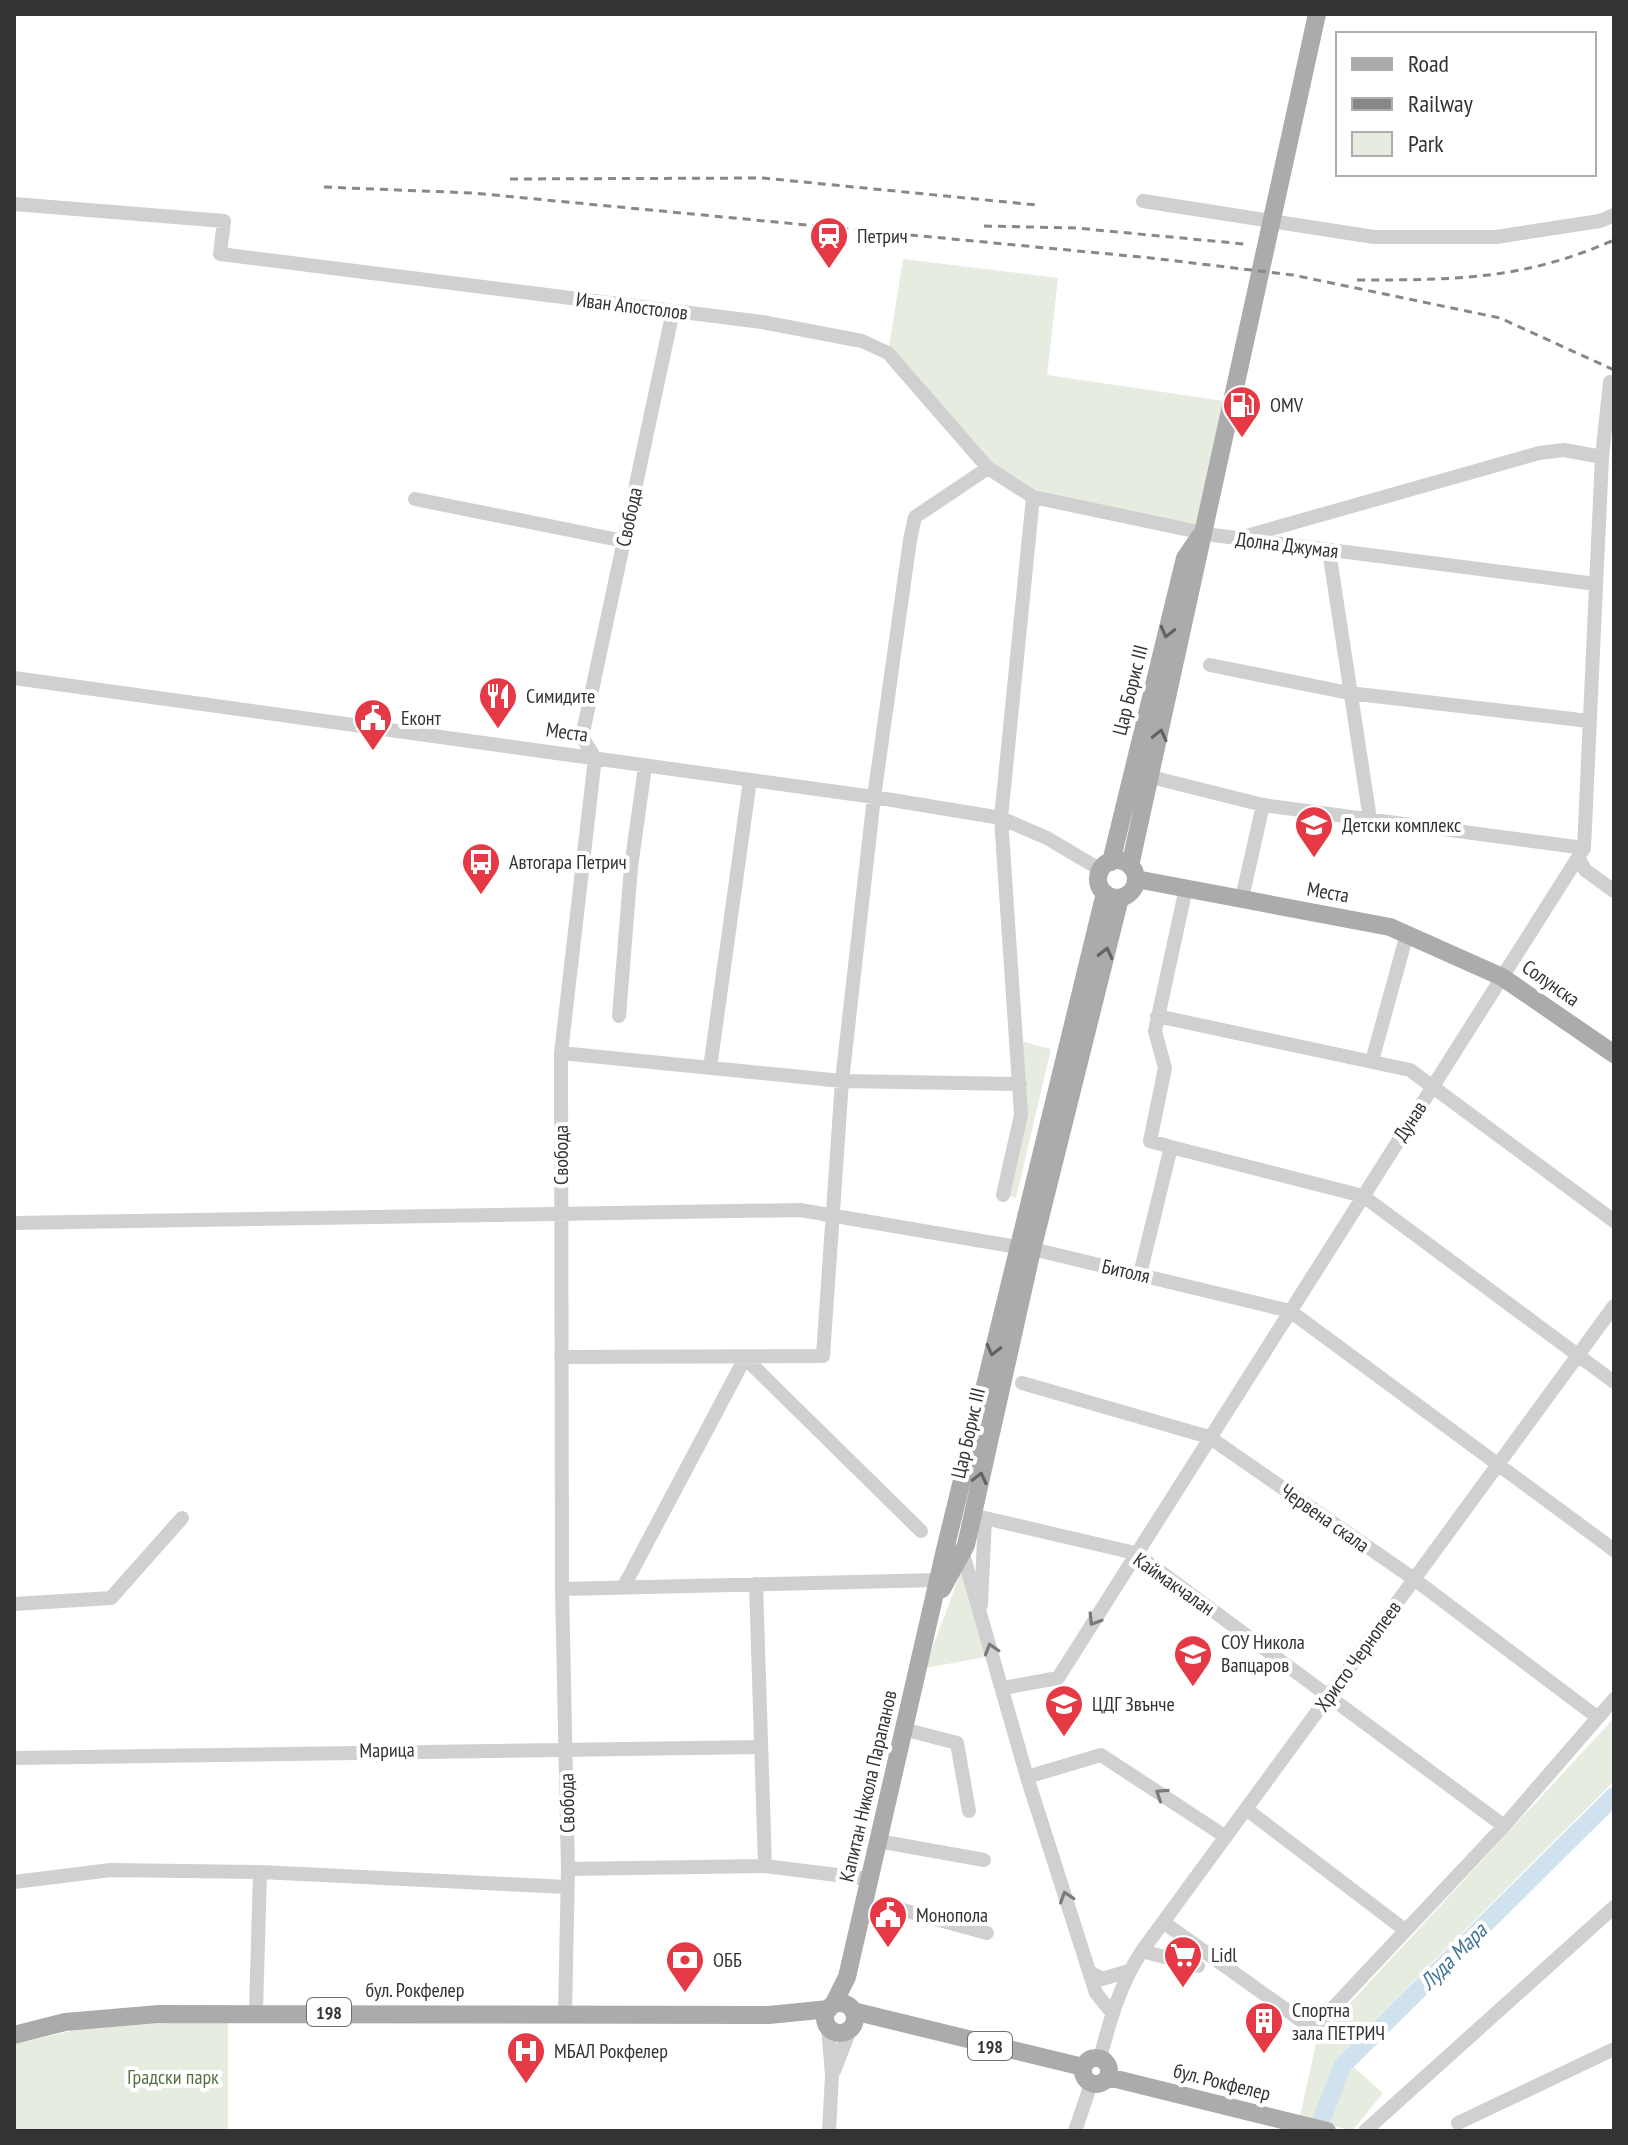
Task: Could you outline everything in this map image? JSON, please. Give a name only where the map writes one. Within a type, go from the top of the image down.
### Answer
[{"type":"main road","name":"Цар Борис III","points":[[1133,872],[1202,534],[1317,14]]},
{"type":"main road","name":"Цар Борис III","points":[[1106,866],[1185,558],[1202,534]]},
{"type":"main road","points":[[1121,861],[1133,872],[1132,891],[1113,896],[1099,884],[1106,866],[1121,861]]},
{"type":"main road","name":"Места","points":[[1133,872],[1186,888],[1371,922],[1407,934],[1502,977]]},
{"type":"main road","name":"Цар Борис III","points":[[947,1540],[1026,1248],[1113,896]]},
{"type":"main road","name":"Солунска","points":[[1502,977],[1614,1054]]},
{"type":"main road","name":"Цар Борис III","points":[[964,1549],[979,1516],[1026,1248]]},
{"type":"main road","points":[[947,1540],[951,1545],[964,1549]]},
{"type":"main road","name":"Капитан Никола Парапанов","points":[[840,2017],[947,1540]]},
{"type":"main road","name":"Капитан Никола Парапанов","points":[[932,1605],[964,1549]]},
{"type":"main road","name":"бул. Рокфелер","points":[[14,2035],[65,2022],[159,2014],[256,2011],[840,2017],[897,2024],[1327,2131]]},
{"type":"street","points":[[1143,201],[1374,237],[1496,237],[1600,221],[1614,215]]},
{"type":"street","name":"Иван Апостолов","points":[[14,204],[224,221],[220,254],[673,311],[862,341],[888,353],[988,468]]},
{"type":"street","name":"Свобода","points":[[565,2013],[568,1869],[562,1589],[561,1053],[595,758],[582,737],[673,311]]},
{"type":"street","points":[[1610,382],[1602,457],[1581,852],[1585,870],[1614,891]]},
{"type":"street","points":[[1238,539],[1539,453],[1564,450],[1602,457]]},
{"type":"street","points":[[561,1357],[823,1356],[842,1081],[874,797],[915,517],[988,468]]},
{"type":"street","name":"Долна Джумая","points":[[988,468],[1033,497],[1202,534],[1596,584]]},
{"type":"street","points":[[1003,1195],[1021,1115],[1001,818],[1033,497]]},
{"type":"street","points":[[415,499],[624,541]]},
{"type":"street","points":[[1329,551],[1370,819]]},
{"type":"street","points":[[1210,665],[1349,693],[1589,721]]},
{"type":"street","name":"Места","points":[[14,678],[874,797],[1001,818],[1106,866]]},
{"type":"street","points":[[619,1016],[631,867],[645,767]]},
{"type":"street","points":[[1151,777],[1263,805],[1581,852]]},
{"type":"street","points":[[710,1068],[750,780]]},
{"type":"street","points":[[1242,898],[1263,805]]},
{"type":"street","name":"Дунав","points":[[1003,1688],[1058,1678],[1581,852]]},
{"type":"street","points":[[1186,888],[1157,1016],[1155,1031],[1165,1068],[1150,1141],[1363,1196],[1614,1382]]},
{"type":"street","points":[[1372,1061],[1407,934]]},
{"type":"street","points":[[1157,1016],[1410,1070],[1614,1221]]},
{"type":"street","points":[[561,1053],[842,1081],[1020,1084]]},
{"type":"street","points":[[1140,1274],[1171,1147]]},
{"type":"street","name":"Битоля","points":[[14,1223],[800,1210],[1026,1248],[1290,1311],[1614,1550]]},
{"type":"street","name":"Христо Чернопеев","points":[[1112,2013],[1129,1971],[1142,1951],[1614,1306]]},
{"type":"street","points":[[745,1358],[921,1531]]},
{"type":"street","points":[[623,1588],[745,1358]]},
{"type":"street","name":"Червена скала","points":[[1022,1383],[1209,1437],[1414,1579],[1597,1717]]},
{"type":"street","points":[[979,1516],[981,1618]]},
{"type":"street","name":"Каймакчалан","points":[[979,1516],[1135,1553],[1504,1826]]},
{"type":"street","points":[[14,1604],[111,1598],[182,1518]]},
{"type":"street","name":"Цар Борис III","points":[[964,1549],[1027,1777],[1096,1993],[1112,2013]]},
{"type":"street","points":[[562,1589],[938,1580]]},
{"type":"street","points":[[756,1584],[765,1866]]},
{"type":"street","points":[[1163,1922],[1313,2029],[1504,1826],[1614,1699]]},
{"type":"street","points":[[903,1729],[957,1743],[969,1811]]},
{"type":"street","name":"Марица","points":[[14,1758],[760,1747]]},
{"type":"street","points":[[1027,1777],[1101,1755],[1226,1837]]},
{"type":"street","points":[[1246,1809],[1405,1930]]},
{"type":"street","points":[[878,1841],[984,1860]]},
{"type":"street","points":[[568,1869],[765,1866],[869,1879]]},
{"type":"street","points":[[14,1882],[111,1870],[260,1872],[567,1887]]},
{"type":"street","points":[[256,2011],[260,1872]]},
{"type":"street","points":[[863,1908],[888,1906],[987,1933]]},
{"type":"street","points":[[1365,2131],[1614,1907]]},
{"type":"street","points":[[1142,1951],[1198,1966]]},
{"type":"street","points":[[1090,1972],[1102,1979],[1129,1971]]},
{"type":"street","points":[[1075,2131],[1112,2013]]},
{"type":"street","points":[[829,2131],[840,2017]]},
{"type":"street","points":[[832,2075],[840,2017]]},
{"type":"street","points":[[1458,2123],[1614,2049]]},
{"type":"green space","points":[[903,259],[1058,278],[1047,375],[1231,402],[1202,534],[1011,485],[888,353]]},
{"type":"green space","points":[[1017,1040],[1051,1049],[1016,1198],[1003,1195],[1021,1115]]},
{"type":"green space","points":[[960,1574],[963,1575],[986,1657],[925,1668]]},
{"type":"green space","points":[[1614,1718],[1614,1781],[1340,2055],[1383,2093],[1352,2131],[1300,2116],[1317,2039]]},
{"type":"green space","name":"Градски парк","points":[[228,2019],[228,2131],[14,2131],[14,2044],[81,2029]]},
{"type":"waterway","name":"Луда Мара","points":[[1317,2131],[1343,2065],[1614,1796]]},
{"type":"railway","points":[[510,179],[763,178],[1037,205]]},
{"type":"railway","points":[[324,187],[473,193],[1151,258],[1293,275],[1500,318],[1614,370]]},
{"type":"railway","points":[[984,226],[1076,228],[1244,244]]},
{"type":"railway","points":[[1357,280],[1488,275],[1550,263],[1614,240]]},
{"type":"place","name":"Петрич","points":[[829,270]]},
{"type":"place","name":"OMV","points":[[1242,439]]},
{"type":"place","name":"Симидите","points":[[498,730]]},
{"type":"place","name":"Еконт","points":[[373,752]]},
{"type":"place","name":"Детски комплекс","points":[[1314,859]]},
{"type":"place","name":"Автогара Петрич","points":[[481,896]]},
{"type":"place","name":"СОУ Никола Вапцаров","points":[[1193,1688]]},
{"type":"place","name":"ЦДГ Звънче","points":[[1064,1738]]},
{"type":"place","name":"Монопола","points":[[888,1949]]},
{"type":"place","name":"Lidl","points":[[1183,1989]]},
{"type":"place","name":"ОББ","points":[[685,1994]]},
{"type":"place","name":"Спортна зала ПЕТРИЧ","points":[[1264,2055]]},
{"type":"place","name":"МБАЛ Рокфелер","points":[[526,2085]]}]
